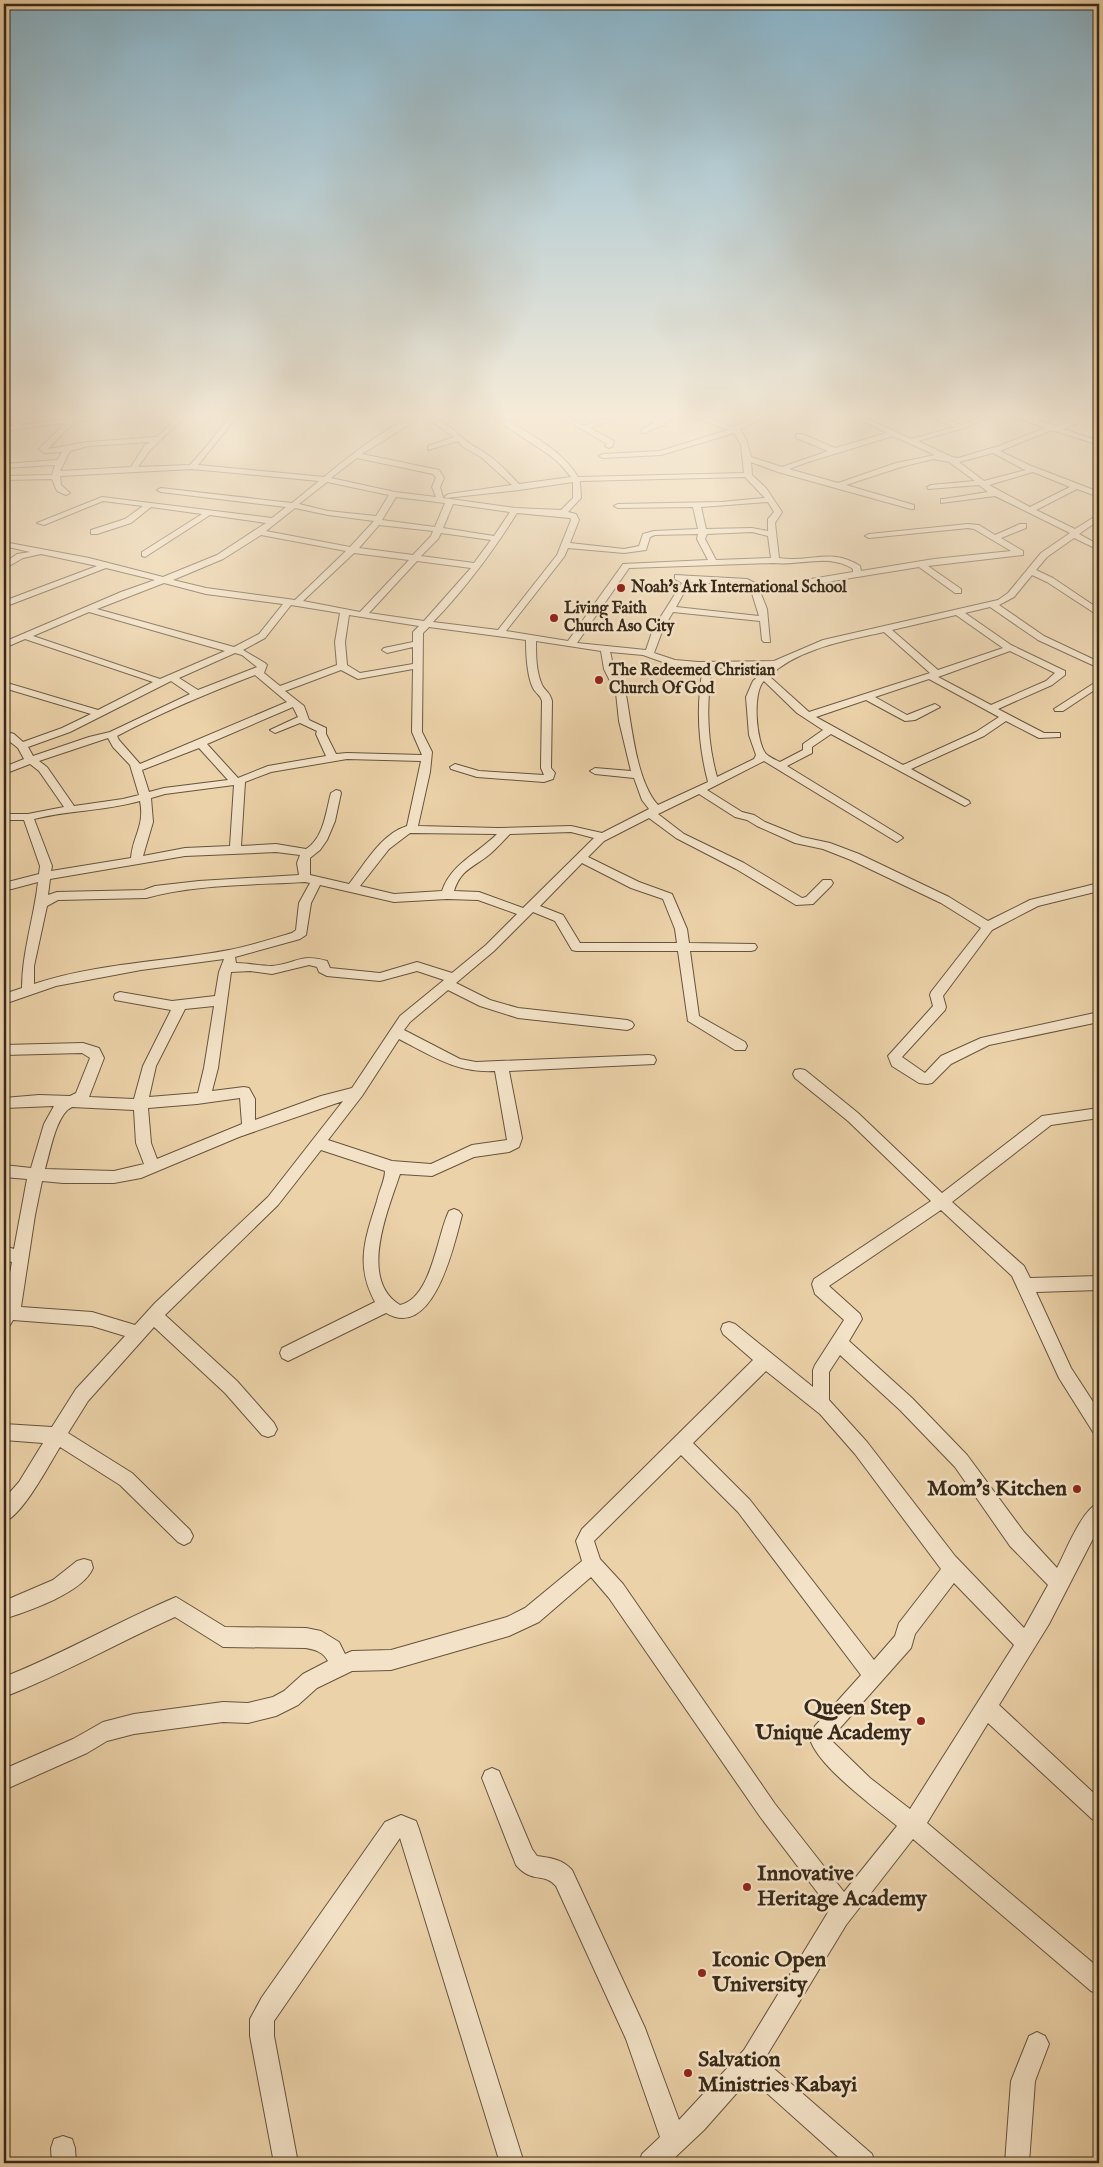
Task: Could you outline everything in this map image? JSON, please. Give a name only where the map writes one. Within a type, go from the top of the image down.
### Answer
[{"type":"street","points":[[41,522],[60,515]]},
{"type":"street","points":[[94,532],[128,521],[136,515]]},
{"type":"street","points":[[145,554],[205,515]]},
{"type":"street","points":[[225,515],[273,521]]},
{"type":"street","points":[[4,645],[220,557],[260,532],[280,515]]},
{"type":"street","points":[[341,515],[497,539]]},
{"type":"street","points":[[89,609],[232,650],[246,650],[262,636],[293,602],[352,550],[381,515]]},
{"type":"street","points":[[362,615],[435,537],[445,515]]},
{"type":"street","points":[[412,828],[427,752],[417,732],[416,644],[418,632],[428,624],[473,573],[512,515]]},
{"type":"street","points":[[500,633],[561,555],[575,520],[570,515]]},
{"type":"street","points":[[699,515],[703,532],[702,542],[714,563]]},
{"type":"street","points":[[772,560],[775,558],[772,519],[777,515]]},
{"type":"street","points":[[1039,515],[1099,548]]},
{"type":"street","points":[[814,581],[920,564],[1044,555],[1099,516]]},
{"type":"street","points":[[869,536],[968,526],[1029,557]]},
{"type":"street","points":[[994,538],[1023,526]]},
{"type":"street","points":[[260,532],[352,550],[476,566]]},
{"type":"street","points":[[566,545],[627,551],[643,548],[645,538],[649,534],[772,532]]},
{"type":"street","points":[[4,544],[45,551],[106,565],[162,581],[206,590],[293,602],[362,615],[649,654],[674,663],[708,665],[777,664]]},
{"type":"street","points":[[4,567],[20,556],[45,551]]},
{"type":"street","points":[[571,644],[626,566],[772,560],[806,561],[838,557],[849,560],[858,568],[858,573]]},
{"type":"street","points":[[4,1513],[25,1488],[82,1395],[154,1316],[273,1201],[357,1092],[405,1019],[490,948],[604,837],[698,789],[759,761],[761,755],[754,735],[751,697],[756,683],[777,664],[820,644],[1001,602],[1011,595],[1031,571],[1029,557]]},
{"type":"street","points":[[649,654],[658,629],[672,609],[687,581],[677,576],[676,564]]},
{"type":"street","points":[[920,564],[958,591]]},
{"type":"street","points":[[4,604],[106,565]]},
{"type":"street","points":[[1031,571],[1050,580],[1099,613]]},
{"type":"street","points":[[682,579],[751,584],[754,586],[763,609],[767,640]]},
{"type":"street","points":[[993,605],[1041,638],[1099,665]]},
{"type":"street","points":[[672,609],[764,620]]},
{"type":"street","points":[[342,666],[340,642],[345,611]]},
{"type":"street","points":[[959,613],[1010,648],[1062,674],[1049,683],[990,708]]},
{"type":"street","points":[[885,628],[934,675],[1043,736],[1056,735]]},
{"type":"street","points":[[24,636],[161,682]]},
{"type":"street","points":[[455,767],[470,770],[477,774],[549,777],[550,773],[546,768],[547,701],[545,692],[538,688],[532,659],[531,638]]},
{"type":"street","points":[[387,650],[416,644]]},
{"type":"street","points":[[605,648],[609,669],[621,693],[624,722],[638,775],[653,812],[680,836],[740,866],[800,902],[809,901],[827,883]]},
{"type":"street","points":[[808,716],[1010,648]]},
{"type":"street","points":[[22,746],[66,730],[171,677],[232,650]]},
{"type":"street","points":[[246,650],[262,665],[259,674],[301,710],[302,719]]},
{"type":"street","points":[[708,665],[705,681],[704,722],[708,766],[713,782]]},
{"type":"street","points":[[342,666],[358,676],[416,666]]},
{"type":"street","points":[[279,690],[342,666]]},
{"type":"street","points":[[4,771],[30,759],[75,746],[90,739],[112,735],[197,694],[260,669]]},
{"type":"street","points":[[764,676],[808,716],[965,804]]},
{"type":"street","points":[[171,677],[197,694]]},
{"type":"street","points":[[1058,709],[1099,683]]},
{"type":"street","points":[[4,685],[99,713]]},
{"type":"street","points":[[867,697],[905,718],[911,718],[935,707]]},
{"type":"street","points":[[137,768],[294,704]]},
{"type":"street","points":[[902,769],[980,734],[1006,717]]},
{"type":"street","points":[[302,719],[322,730],[321,734],[332,758]]},
{"type":"street","points":[[275,730],[302,719]]},
{"type":"street","points":[[780,766],[808,751],[807,746],[830,730]]},
{"type":"street","points":[[4,734],[10,736],[22,746],[30,759],[43,769],[71,808]]},
{"type":"street","points":[[112,735],[117,746],[137,768],[144,796],[147,821],[137,846],[137,859]]},
{"type":"street","points":[[200,743],[238,781],[235,850]]},
{"type":"street","points":[[761,755],[897,838]]},
{"type":"street","points":[[4,817],[28,817],[71,808],[94,807],[195,786],[238,781],[268,769],[332,758],[347,756],[426,758]]},
{"type":"street","points":[[595,771],[612,770],[638,775]]},
{"type":"street","points":[[698,789],[739,814],[750,817],[761,824],[799,840],[826,846],[855,857],[945,900],[988,928]]},
{"type":"street","points":[[4,999],[54,982],[131,968],[230,954],[296,936],[302,932],[305,903],[311,879],[302,864],[308,853],[316,849],[325,835],[336,793]]},
{"type":"street","points":[[28,817],[46,866],[42,904],[28,966],[28,991]]},
{"type":"street","points":[[353,887],[387,845],[400,832],[412,828],[571,829],[604,837]]},
{"type":"street","points":[[447,895],[451,878],[460,868],[484,852],[508,830]]},
{"type":"street","points":[[4,887],[45,882],[137,859],[185,852],[276,848],[308,853]]},
{"type":"street","points":[[582,858],[635,885],[668,897],[681,929],[693,1018],[740,1046]]},
{"type":"street","points":[[42,904],[48,899],[57,896],[146,894],[155,890],[199,885],[311,879],[353,887],[394,898],[447,895],[479,896],[559,918],[576,947],[751,947]]},
{"type":"street","points":[[45,882],[57,896]]},
{"type":"street","points":[[1099,887],[1034,903],[988,928],[936,995],[940,1007],[895,1056],[898,1062],[927,1080],[946,1060],[986,1041],[1099,1016]]},
{"type":"street","points":[[204,1098],[211,1068],[225,972],[228,968],[230,954]]},
{"type":"street","points":[[228,968],[250,967],[272,970],[313,961],[323,964],[323,969],[327,972],[380,977],[417,966],[450,981],[485,1003],[518,1013],[627,1025]]},
{"type":"street","points":[[120,997],[159,1005],[180,1006],[222,1000]]},
{"type":"street","points":[[154,1167],[146,1155],[144,1147],[141,1102],[156,1049],[180,1006]]},
{"type":"street","points":[[396,1032],[457,1063],[476,1067],[649,1060]]},
{"type":"street","points":[[4,1050],[83,1048],[94,1052],[97,1058],[82,1097],[61,1106],[51,1124],[36,1174],[27,1215],[13,1306],[7,1316],[92,1319],[138,1333]]},
{"type":"street","points":[[319,1143],[392,1167],[432,1170],[472,1151],[510,1146],[514,1143],[515,1138],[501,1067]]},
{"type":"street","points":[[800,1074],[853,1117],[941,1202],[1018,1271],[1065,1373],[1099,1426]]},
{"type":"street","points":[[4,1102],[39,1100],[124,1105],[141,1102],[204,1098],[236,1092],[246,1093],[249,1102],[246,1118],[250,1127]]},
{"type":"street","points":[[4,1171],[114,1177],[141,1172],[250,1127],[318,1102],[357,1092]]},
{"type":"street","points":[[821,1404],[820,1370],[854,1319],[820,1289],[820,1284],[894,1232],[941,1202],[1047,1120],[1099,1112]]},
{"type":"street","points":[[392,1167],[392,1173],[379,1216],[370,1262],[376,1287],[384,1303],[392,1310],[402,1312],[419,1305],[438,1270],[454,1216]]},
{"type":"street","points":[[4,1253],[21,1257]]},
{"type":"street","points":[[1026,1285],[1099,1284]]},
{"type":"street","points":[[288,1353],[379,1309],[384,1303]]},
{"type":"street","points":[[154,1316],[231,1387],[268,1429]]},
{"type":"street","points":[[730,1329],[765,1360],[821,1404],[861,1448],[953,1569],[1026,1644]]},
{"type":"street","points":[[839,1343],[906,1404],[961,1461],[1017,1539],[1060,1583]]},
{"type":"street","points":[[765,1360],[588,1535],[585,1541],[592,1564],[616,1591],[768,1811],[844,1909]]},
{"type":"street","points":[[796,1384],[820,1374]]},
{"type":"street","points":[[4,1432],[57,1436],[126,1480],[184,1536]]},
{"type":"street","points":[[681,1443],[744,1506],[874,1676]]},
{"type":"street","points":[[651,2163],[749,2062],[844,1909],[924,1809],[1026,1644],[1090,1524],[1098,1516]]},
{"type":"street","points":[[4,1780],[80,1746],[102,1732],[134,1724],[223,1712],[248,1713],[276,1706],[291,1698],[310,1681],[352,1661],[392,1660],[509,1626],[532,1615],[592,1564]]},
{"type":"street","points":[[4,1610],[60,1587],[84,1568]]},
{"type":"street","points":[[953,1569],[906,1630],[904,1640],[822,1733],[821,1742],[863,1785],[912,1824],[1099,1983]]},
{"type":"street","points":[[4,1687],[43,1672],[124,1630],[176,1607],[223,1637],[306,1638],[321,1641],[332,1650],[341,1665]]},
{"type":"street","points":[[986,1707],[1099,1812]]},
{"type":"street","points":[[492,1778],[524,1857],[531,1866],[557,1870],[564,1878],[636,2036],[674,2141]]},
{"type":"street","points":[[286,2163],[262,2036],[262,2019],[394,1830],[401,1826],[408,1829],[512,2163]]},
{"type":"street","points":[[1018,2163],[1023,2081],[1037,2044]]},
{"type":"street","points":[[749,2062],[863,2163]]},
{"type":"place","name":"Noah's Ark International School","points":[[621,588]]},
{"type":"place","name":"Living Faith Church Aso City","points":[[554,618]]},
{"type":"place","name":"The Redeemed Christian Church Of God","points":[[599,680]]},
{"type":"place","name":"Mom's Kitchen","points":[[1077,1489]]},
{"type":"place","name":"Queen Step Unique Academy","points":[[921,1721]]},
{"type":"place","name":"Innovative Heritage Academy","points":[[747,1887]]},
{"type":"place","name":"Iconic Open University","points":[[702,1973]]},
{"type":"place","name":"Salvation Ministries Kabayi","points":[[688,2073]]}]
